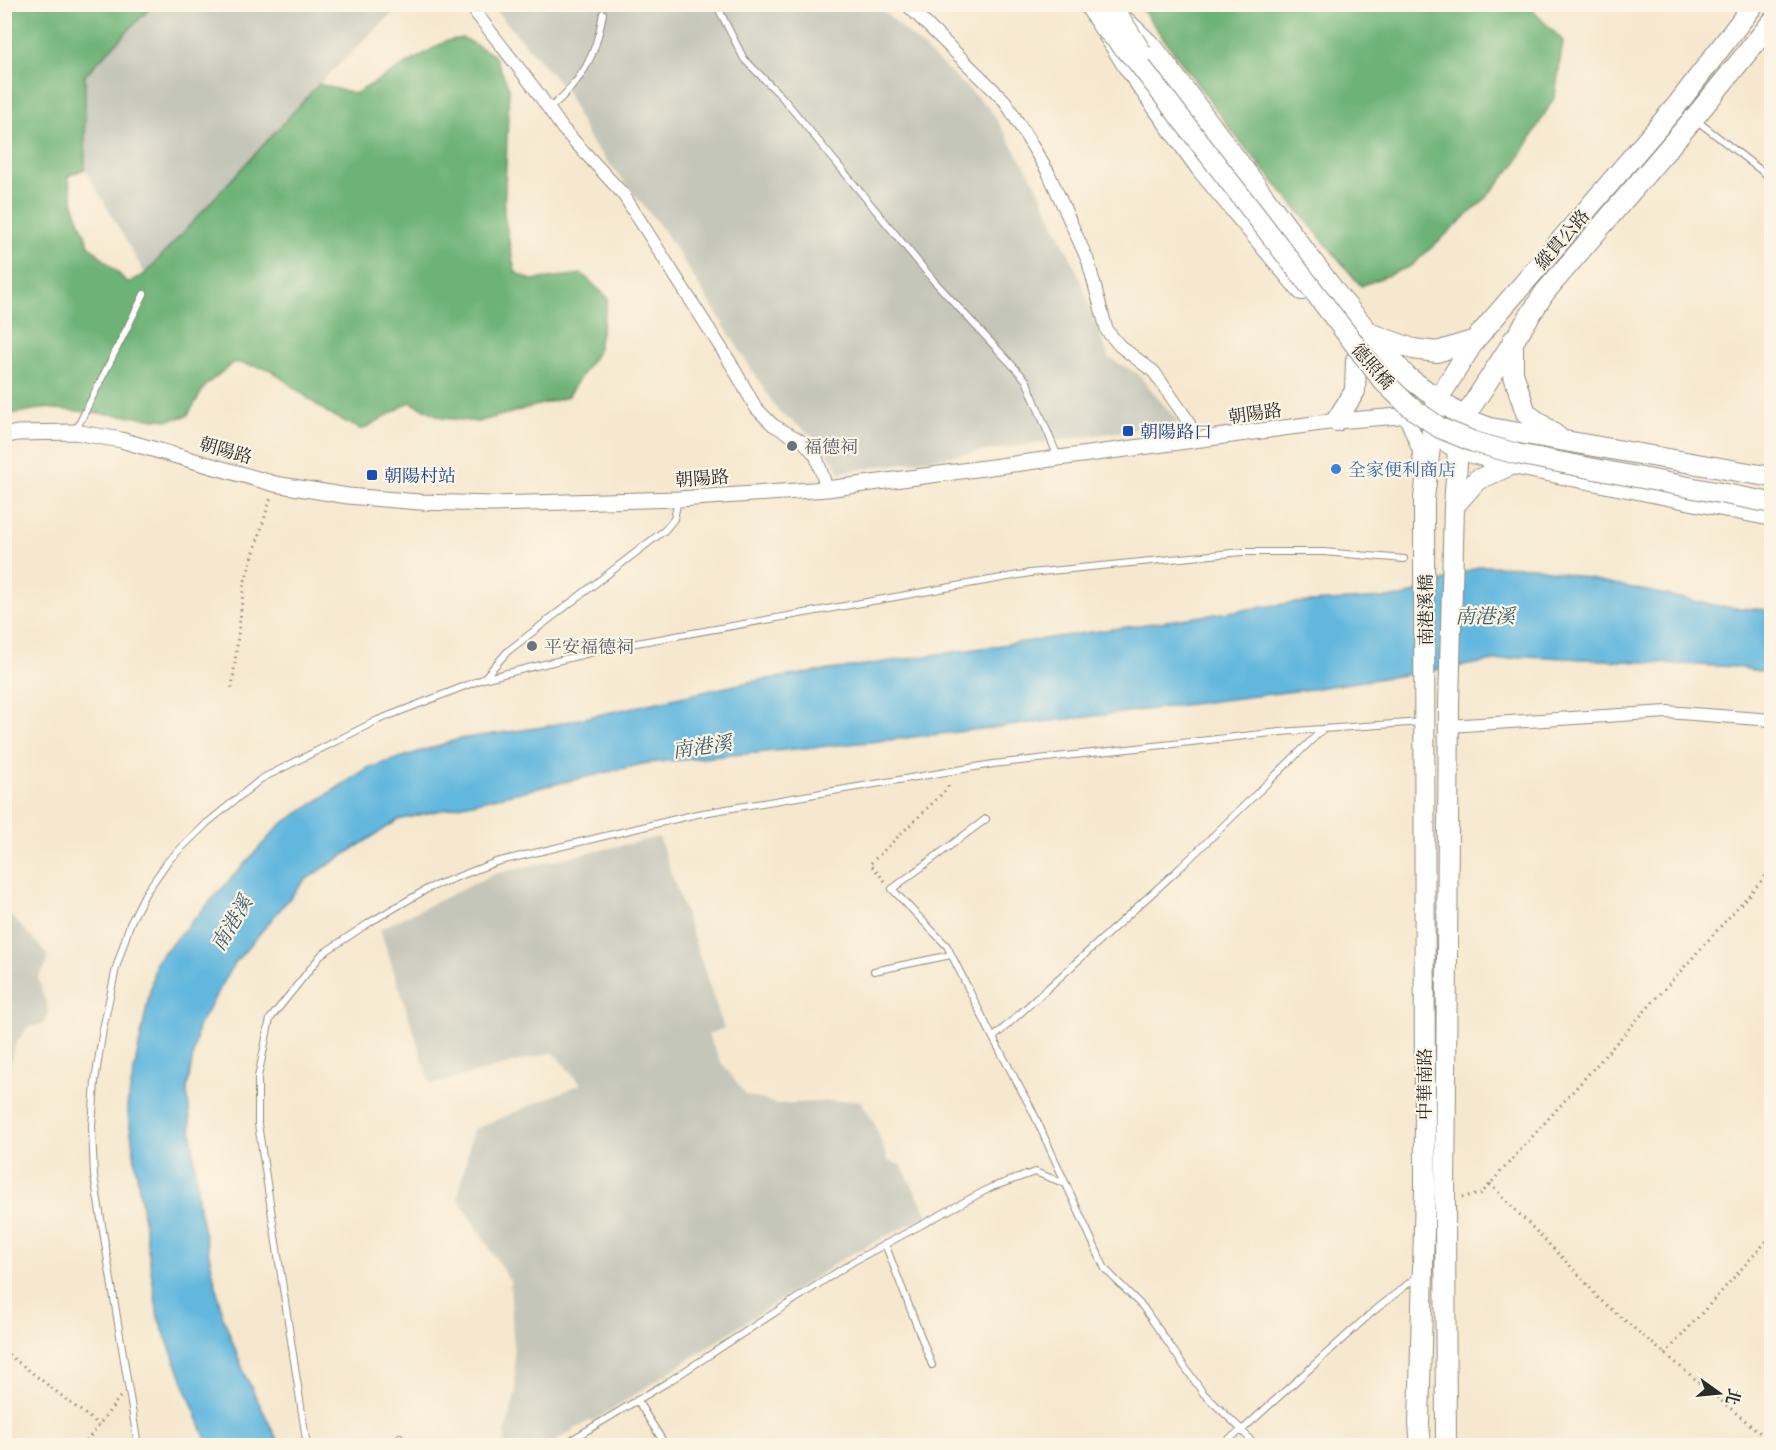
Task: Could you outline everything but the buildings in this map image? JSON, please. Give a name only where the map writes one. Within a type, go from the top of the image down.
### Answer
[{"type":"main road","points":[[1089,4],[1111,16],[1154,49],[1332,287],[1406,376],[1458,449],[1513,464],[1772,516]]},
{"type":"main road","name":"縱貫公路","points":[[1424,498],[1435,415],[1475,340],[1677,105],[1754,4]]},
{"type":"main road","points":[[1111,16],[1128,66],[1201,168],[1317,306],[1356,360],[1406,415],[1464,418],[1490,428],[1772,477]]},
{"type":"main road","name":"德照橋","points":[[1111,16],[1325,293],[1393,378],[1418,400],[1444,418],[1494,437],[1576,457],[1772,495]]},
{"type":"main road","name":"德照橋","points":[[1111,16],[1136,60],[1383,381],[1409,406],[1440,428],[1474,442],[1517,454],[1772,503]]},
{"type":"main road","name":"縱貫公路","points":[[1454,506],[1458,449],[1464,418],[1513,340],[1545,292],[1694,118],[1772,22]]},
{"type":"main road","points":[[1677,105],[1694,118]]},
{"type":"main road","points":[[1368,333],[1413,350],[1437,352],[1475,340]]},
{"type":"main road","points":[[1513,340],[1513,373],[1526,413],[1560,439]]},
{"type":"main road","points":[[1336,421],[1355,391],[1356,360]]},
{"type":"main road","points":[[1454,506],[1477,480],[1513,464]]},
{"type":"main road","name":"南港溪橋","points":[[1424,498],[1425,715]]},
{"type":"main road","name":"南港溪橋","points":[[1449,726],[1454,506]]},
{"type":"main road","points":[[1425,715],[1449,706]]},
{"type":"main road","name":"中華南路","points":[[1421,1446],[1425,1190],[1425,715]]},
{"type":"main road","name":"中華南路","points":[[1446,1446],[1445,1201],[1449,726]]},
{"type":"street","points":[[469,4],[563,129],[624,194],[730,362],[756,408],[773,425],[805,443],[816,456],[827,489]]},
{"type":"street","points":[[906,4],[1005,101],[1057,191],[1088,261],[1107,331],[1120,346],[1154,372],[1186,418],[1197,440]]},
{"type":"street","points":[[1406,415],[1420,450],[1424,498]]},
{"type":"street","name":"朝陽路","points":[[4,436],[17,433],[75,432],[121,440],[275,484],[348,496],[493,504],[678,499],[827,489],[1336,421],[1406,415]]},
{"type":"street","points":[[1449,726],[1667,712],[1772,720]]},
{"type":"lane","points":[[716,4],[744,59],[782,97],[934,281],[1026,380],[1058,457]]},
{"type":"lane","points":[[549,109],[570,91],[586,67],[599,39],[603,14]]},
{"type":"lane","points":[[1694,118],[1772,179]]},
{"type":"lane","points":[[75,432],[144,294]]},
{"type":"lane","points":[[483,679],[507,651],[665,530],[674,519],[678,499]]},
{"type":"lane","points":[[138,1446],[94,1176],[92,1127],[95,1081],[104,1029],[116,968],[130,924],[145,894],[168,861],[207,823],[261,779],[378,720],[483,679],[615,647],[1030,573],[1242,552],[1324,552],[1404,559]]},
{"type":"lane","points":[[307,1446],[258,1124],[258,1077],[270,1019],[322,954],[372,921],[429,888],[496,862],[697,814],[1004,762],[1324,729],[1425,715]]},
{"type":"lane","points":[[993,1038],[1181,867],[1324,729]]},
{"type":"lane","points":[[986,819],[892,889],[947,946],[1032,1110],[1105,1269],[1143,1307],[1203,1393],[1242,1430],[1255,1446]]},
{"type":"lane","points":[[873,971],[951,955]]},
{"type":"lane","points":[[561,1446],[854,1261],[992,1188],[1035,1172],[1066,1184]]},
{"type":"lane","points":[[885,1244],[932,1365]]},
{"type":"lane","points":[[1218,1446],[1242,1430],[1369,1315],[1422,1272]]},
{"type":"lane","points":[[637,1400],[666,1446]]},
{"type":"lane","points":[[400,1437],[401,1446]]},
{"type":"path","points":[[232,688],[244,584],[275,484]]},
{"type":"path","points":[[892,889],[870,864],[948,788],[948,772]]},
{"type":"path","points":[[1445,1201],[1481,1194],[1772,870]]},
{"type":"path","points":[[1490,1184],[1582,1278],[1599,1299],[1772,1443]]},
{"type":"path","points":[[1665,1354],[1772,1235]]},
{"type":"path","points":[[4,1351],[99,1425]]},
{"type":"path","points":[[83,1446],[128,1387]]},
{"type":"shaded area","points":[[153,5],[401,5],[319,84],[145,274],[85,169],[85,75]]},
{"type":"shaded area","points":[[491,5],[877,5],[990,109],[1035,182],[1078,274],[1109,358],[1137,373],[1179,423],[840,472],[821,442],[778,411],[665,232],[589,139],[566,91]]},
{"type":"shaded area","points":[[659,837],[724,1028],[708,1035],[721,1062],[746,1095],[777,1104],[860,1100],[875,1125],[888,1161],[901,1165],[928,1215],[847,1256],[594,1421],[589,1421],[549,1445],[504,1445],[516,1392],[510,1281],[458,1198],[473,1130],[581,1084],[553,1052],[431,1085],[380,929],[494,874]]},
{"type":"shaded area","points":[[5,909],[48,955],[46,965],[38,978],[49,1013],[43,1024],[28,1027],[15,1045],[8,1072],[5,1072]]},
{"type":"green space","points":[[56,4],[153,5],[85,75],[85,169],[68,176],[75,209],[89,245],[128,283],[145,274],[319,84],[355,94],[446,41],[463,38],[494,55],[509,88],[504,215],[515,272],[531,280],[582,274],[608,298],[597,352],[567,397],[478,422],[443,418],[410,402],[362,430],[328,413],[269,369],[234,362],[206,385],[187,416],[168,420],[45,408],[5,415],[5,5],[52,7]]},
{"type":"green space","points":[[1139,5],[1527,5],[1563,41],[1555,96],[1517,162],[1481,203],[1411,266],[1361,286],[1234,134]]},
{"type":"water","name":"南港溪","points":[[1480,566],[1534,567],[1722,607],[1771,610],[1771,673],[1736,667],[1527,656],[1311,689],[1095,716],[870,742],[647,763],[398,820],[305,880],[234,964],[198,1027],[187,1090],[199,1209],[222,1314],[245,1375],[280,1445],[208,1445],[158,1317],[127,1106],[156,961],[280,825],[368,768],[459,739],[543,727],[754,681],[1291,603],[1403,597]]},
{"type":"place","name":"朝陽路口","points":[[1128,431]]},
{"type":"place","name":"福德祠","points":[[792,446]]},
{"type":"place","name":"全家便利商店","points":[[1336,469]]},
{"type":"place","name":"朝陽村站","points":[[372,475]]},
{"type":"place","name":"平安福德祠","points":[[532,646]]}]
